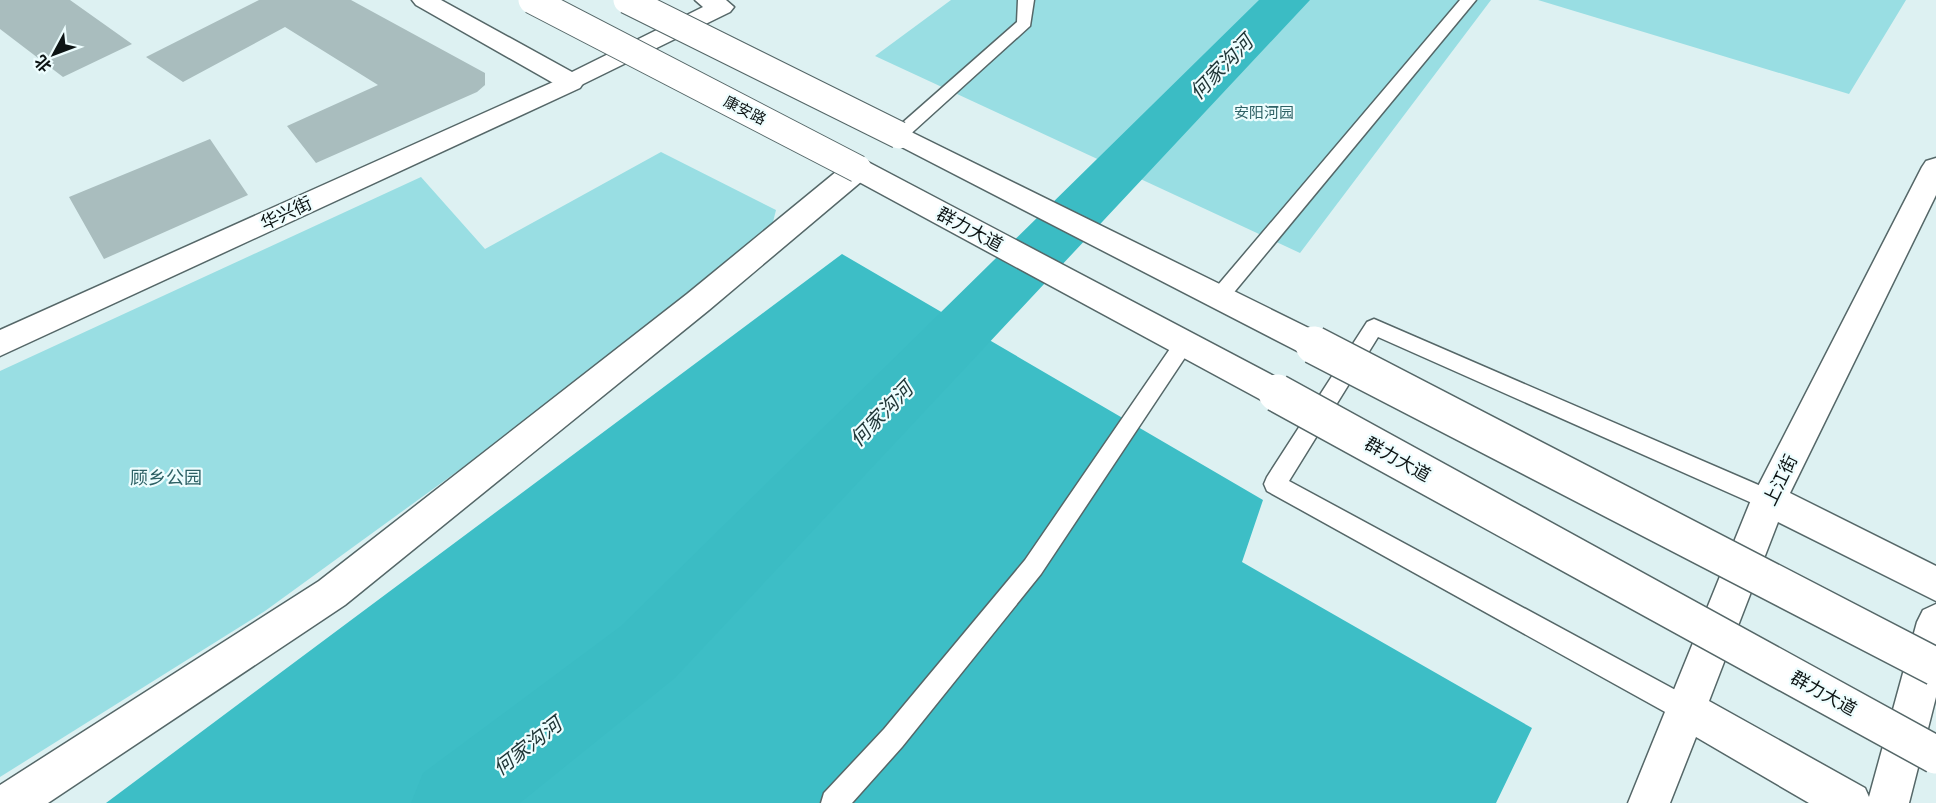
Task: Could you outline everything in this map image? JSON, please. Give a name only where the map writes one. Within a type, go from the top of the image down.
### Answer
[{"type":"main road","points":[[424,0],[571,82],[722,7],[707,0]]},
{"type":"main road","name":"康安路","points":[[532,0],[858,169]]},
{"type":"main road","points":[[627,0],[900,135],[1314,345],[1936,667]]},
{"type":"main road","name":"华兴街","points":[[0,344],[571,82]]},
{"type":"main road","name":"上江街","points":[[1649,803],[1769,500],[1936,167]]},
{"type":"main road","points":[[11,803],[332,593],[689,310],[858,169]]},
{"type":"main road","name":"群力大道","points":[[858,169],[1183,345],[1277,393],[1936,754]]},
{"type":"main road","points":[[1769,500],[1936,584]]},
{"type":"main road","points":[[1888,803],[1936,622]]},
{"type":"main road","points":[[1685,709],[1850,803]]},
{"type":"lane","points":[[900,135],[1025,23],[1026,0]]},
{"type":"lane","points":[[1219,297],[1468,0]]},
{"type":"lane","points":[[1685,709],[1275,484],[1374,327],[1769,500]]},
{"type":"lane","points":[[834,803],[893,738],[1033,567],[1183,345]]},
{"type":"green space","name":"安阳河园","points":[[951,0],[1491,0],[1300,253],[875,56]]},
{"type":"green space","points":[[1538,0],[1906,0],[1849,94]]},
{"type":"green space","name":"顾乡公园","points":[[661,152],[776,210],[772,226],[495,444],[265,611],[0,777],[0,371],[421,177],[485,249]]},
{"type":"shaded area","points":[[842,254],[1263,500],[1242,562],[1532,728],[1496,803],[106,803]]},
{"type":"building","points":[[0,0],[70,0],[132,44],[63,77],[0,29]]},
{"type":"building","points":[[259,0],[351,0],[485,73],[485,85],[477,92],[316,163],[287,126],[378,85],[285,27],[183,82],[146,57]]},
{"type":"building","points":[[210,139],[248,195],[104,259],[69,197]]},
{"type":"waterway","name":"何家沟河","points":[[453,803],[648,652],[1286,0]]}]
